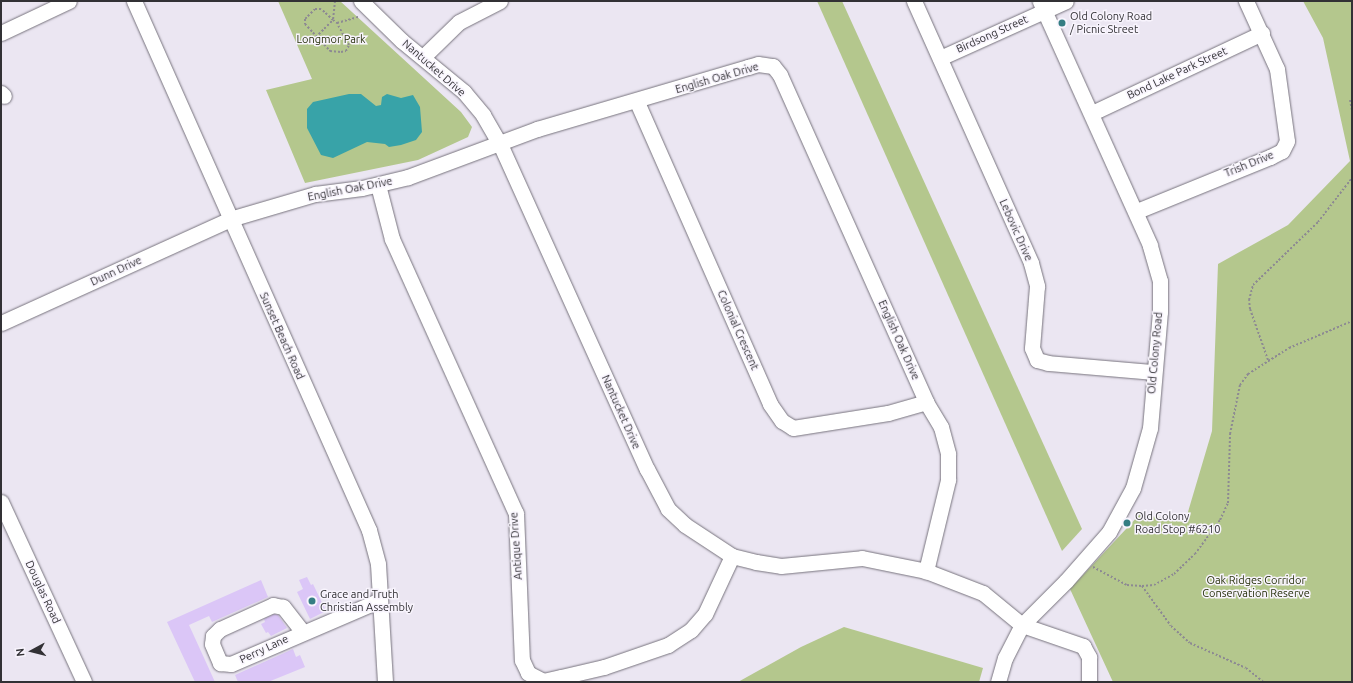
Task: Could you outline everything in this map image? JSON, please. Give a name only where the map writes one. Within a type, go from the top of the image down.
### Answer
[{"type":"street","points":[[1,33],[70,1]]},
{"type":"street","name":"Sunset Beach Road","points":[[134,1],[369,530],[378,564],[386,682]]},
{"type":"street","name":"Nantucket Drive","points":[[361,1],[402,41],[464,92],[483,115],[500,144],[656,490],[668,509],[685,525],[732,556],[781,566],[862,558],[926,571],[983,593],[1022,625]]},
{"type":"street","points":[[422,57],[459,22],[500,1]]},
{"type":"street","name":"Lebovic Drive","points":[[914,1],[1031,263],[1037,286],[1032,348],[1037,360],[1048,363],[1153,372]]},
{"type":"street","name":"Birdsong Street","points":[[940,58],[1042,6],[1066,1]]},
{"type":"street","name":"Trish Drive","points":[[1137,211],[1282,151],[1288,141],[1277,69],[1262,33],[1246,1]]},
{"type":"street","name":"Old Colony Road","points":[[998,682],[1005,658],[1022,625],[1084,561],[1109,532],[1133,488],[1150,428],[1153,372],[1160,312],[1160,281],[1150,245],[1137,211],[1042,6]]},
{"type":"street","name":"Bond Lake Park Street","points":[[1092,113],[1262,33]]},
{"type":"street","name":"English Oak Drive","points":[[230,219],[315,194],[378,185],[432,170],[474,152],[500,144],[537,129],[636,102],[753,66],[773,66],[782,79],[926,402],[941,427],[948,454],[948,480],[926,571]]},
{"type":"street","name":"Colonial Crescent","points":[[636,102],[770,404],[782,421],[793,428],[888,413],[926,402]]},
{"type":"street","name":"Antique Drive","points":[[378,185],[392,239],[516,513],[522,660],[528,673],[543,681],[561,678],[604,667],[668,645],[691,630],[705,614],[732,556]]},
{"type":"street","name":"Dunn Drive","points":[[1,323],[230,219]]},
{"type":"street","name":"Douglas Road","points":[[2,508],[84,682]]},
{"type":"street","name":"Perry Lane","points":[[302,631],[283,607],[273,605],[220,629],[213,636],[212,644],[220,663],[231,664],[302,631],[380,600]]},
{"type":"street","points":[[1022,625],[1083,646],[1089,657],[1088,682]]},
{"type":"path","points":[[316,37],[333,20],[335,1]]},
{"type":"path","points":[[315,8],[321,9],[333,20],[346,35],[349,45],[346,51],[330,51],[305,24],[305,19],[309,12],[315,8]]},
{"type":"path","points":[[337,23],[358,17]]},
{"type":"path","points":[[1350,100],[1352,110]]},
{"type":"path","points":[[1268,360],[1250,309],[1249,300],[1253,285],[1318,222],[1352,178]]},
{"type":"path","points":[[1084,561],[1127,585],[1154,585],[1174,574],[1195,554],[1220,520],[1228,503],[1230,434],[1236,395],[1248,374],[1289,348],[1352,321]]},
{"type":"path","points":[[1142,586],[1171,626],[1190,643],[1246,668],[1263,682]]},
{"type":"green space","name":"Longmor Park","points":[[278,1],[340,1],[461,112],[472,127],[468,137],[418,160],[305,183],[266,90],[312,79]]},
{"type":"green space","points":[[817,1],[842,1],[1082,529],[1062,551]]},
{"type":"green space","name":"Oak Ridges Corridor Conservation Reserve","points":[[1303,1],[1352,1],[1352,682],[1113,682],[1070,589],[1140,514],[1185,522],[1212,431],[1218,264],[1288,225],[1350,161],[1323,38]]},
{"type":"green space","points":[[844,627],[983,668],[979,682],[738,682],[801,647]]},
{"type":"water","points":[[349,94],[361,94],[376,106],[381,105],[382,97],[387,94],[401,98],[413,95],[420,107],[422,132],[416,140],[401,145],[389,147],[385,144],[367,142],[333,158],[321,155],[307,128],[307,109],[313,102]]},
{"type":"building","name":"Grace and Truth Christian Assembly","points":[[307,577],[311,585],[313,584],[326,611],[310,619],[297,592],[303,589],[299,580]]},
{"type":"building","points":[[261,580],[268,597],[212,622],[209,616],[189,625],[215,682],[195,682],[167,622]]},
{"type":"building","points":[[274,614],[278,615],[287,628],[271,636],[268,632],[266,633],[261,624],[265,622],[264,619]]},
{"type":"building","points":[[293,649],[296,657],[300,655],[305,667],[268,682],[238,682],[235,675]]},
{"type":"place","name":"Old Colony Road / Picnic Street","points":[[1062,23]]},
{"type":"place","name":"Old Colony Road Stop #6210","points":[[1127,523]]},
{"type":"place","name":"Grace and Truth Christian Assembly","points":[[312,601]]}]
